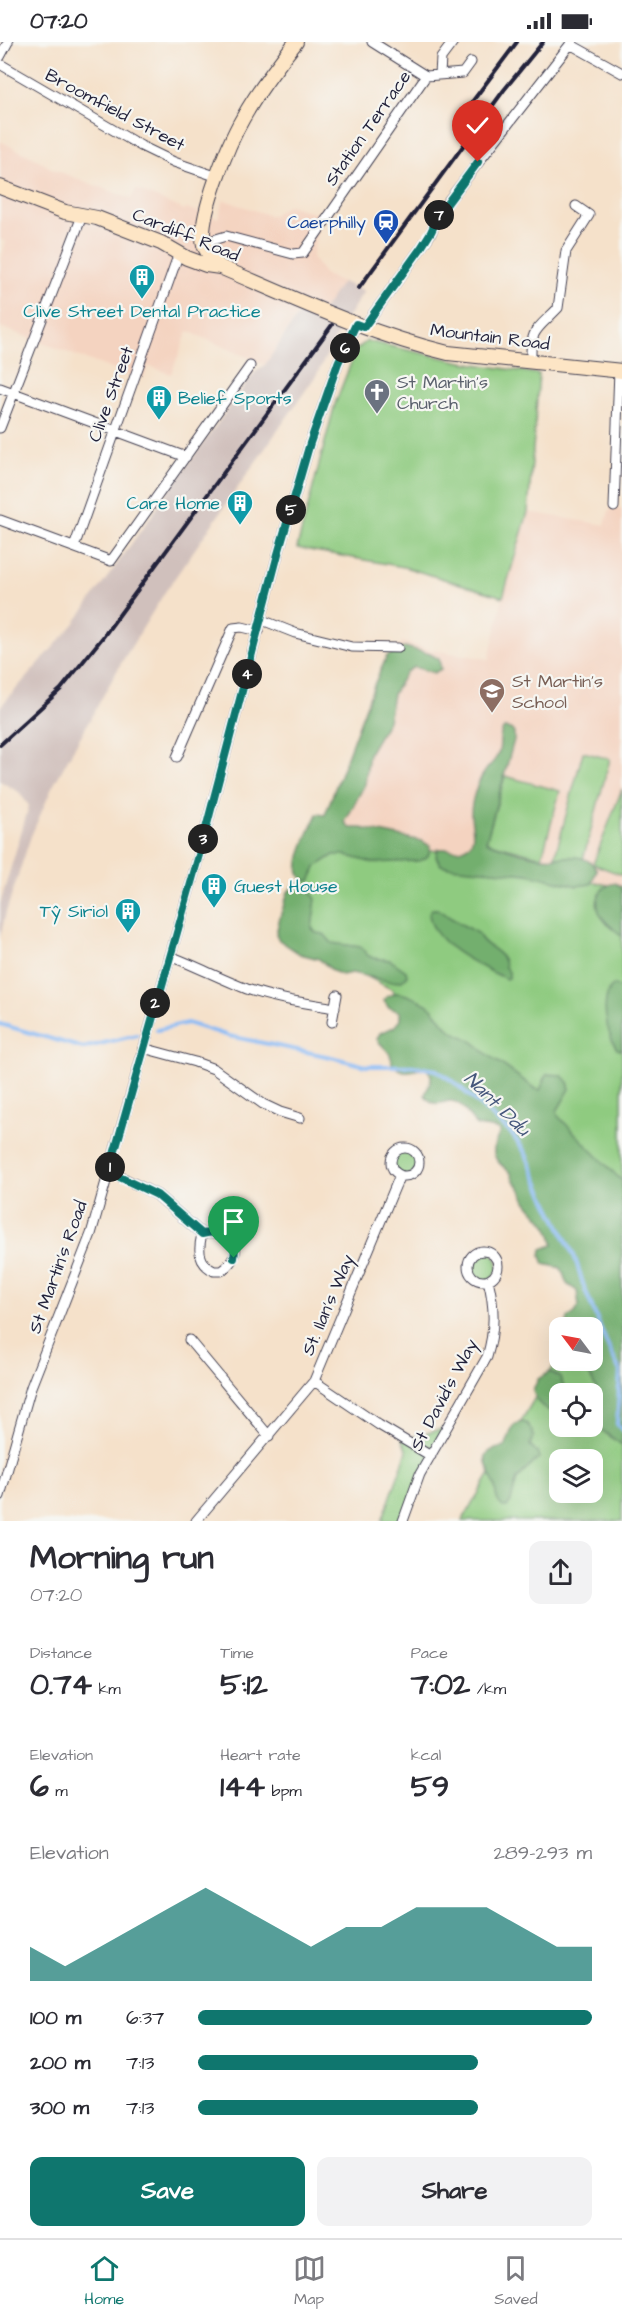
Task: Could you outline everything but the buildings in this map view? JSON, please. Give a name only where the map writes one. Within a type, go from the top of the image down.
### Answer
[{"type":"main road","points":[[220,267],[208,255],[204,243],[207,207],[247,111],[276,67],[296,42]]},
{"type":"main road","name":"Cardiff Road","points":[[0,187],[65,212],[97,218],[161,243],[206,265],[220,267],[360,326]]},
{"type":"main road","name":"Station Terrace","points":[[179,253],[204,243]]},
{"type":"main road","name":"Mountain Road","points":[[360,326],[448,353],[620,370]]},
{"type":"street","points":[[0,57],[8,42]]},
{"type":"street","points":[[372,42],[426,76]]},
{"type":"street","points":[[440,74],[441,58],[453,42]]},
{"type":"street","points":[[571,43],[622,73]]},
{"type":"street","name":"St Martin's Road","points":[[0,1496],[32,1387],[91,1234],[170,956],[278,554],[310,443],[338,363],[360,326],[421,248],[440,213],[571,43]]},
{"type":"street","name":"Station Terrace","points":[[204,243],[226,236],[293,254],[303,253],[426,76],[463,73],[471,62]]},
{"type":"street","name":"Broomfield Street","points":[[0,64],[141,146],[174,162],[218,177]]},
{"type":"street","points":[[531,361],[531,339],[539,325],[558,308],[566,251],[589,215],[576,206]]},
{"type":"street","points":[[0,428],[82,216]]},
{"type":"street","name":"Clive Street","points":[[74,547],[179,253]]},
{"type":"street","points":[[0,520],[111,561],[250,366]]},
{"type":"street","points":[[614,507],[620,370]]},
{"type":"street","points":[[0,388],[186,457]]},
{"type":"street","points":[[262,620],[295,633],[352,646],[398,648]]},
{"type":"street","points":[[177,757],[233,628],[242,627],[259,631]]},
{"type":"street","points":[[170,956],[206,969],[248,989],[334,1008]]},
{"type":"street","points":[[332,1022],[337,995]]},
{"type":"street","points":[[143,1048],[214,1069],[263,1104],[300,1118]]},
{"type":"street","points":[[109,1172],[157,1195],[202,1234]]},
{"type":"street","name":"St. Ilan's Way","points":[[196,1521],[314,1381],[400,1175]]},
{"type":"street","points":[[222,1233],[232,1239],[236,1248],[234,1258],[221,1271],[207,1268],[202,1261],[200,1244],[202,1234],[222,1233]]},
{"type":"street","name":"St David's Way","points":[[403,1521],[412,1493],[487,1357],[493,1338],[492,1298],[488,1280]]},
{"type":"street","points":[[189,1340],[269,1436]]},
{"type":"street","points":[[314,1381],[369,1419],[431,1456]]},
{"type":"shaded area","points":[[0,141],[52,169],[131,199],[136,189],[184,210],[186,208],[218,218],[224,200],[271,216],[288,205],[321,215],[312,257],[325,275],[364,291],[340,329],[299,312],[265,365],[188,331],[171,374],[149,366],[144,377],[128,375],[0,327],[0,264],[6,242],[0,239]]},
{"type":"shaded area","points":[[342,282],[364,291],[340,329],[317,374],[165,592],[123,660],[52,788],[31,836],[6,912],[0,938],[0,904],[29,806],[19,792],[0,781],[0,707],[74,624],[245,385],[257,370],[265,365],[300,312],[317,319]]},
{"type":"shaded area","name":"St Martin's School","points":[[614,507],[622,510],[622,923],[617,887],[346,833],[325,815],[387,656],[395,653],[402,642],[431,650],[489,659],[503,597],[528,512],[605,525],[609,511]]},
{"type":"green space","points":[[367,341],[462,362],[539,374],[528,512],[503,597],[404,567],[297,548],[335,404],[356,350]]},
{"type":"green space","points":[[405,647],[439,659],[441,669],[434,673],[414,667],[406,672],[393,694],[388,721],[369,753],[365,784],[345,822],[350,828],[361,828],[422,841],[430,846],[429,854],[419,861],[373,863],[344,855],[334,855],[317,866],[310,881],[302,879],[299,872],[301,852],[317,814],[325,815],[374,685],[387,656]]},
{"type":"green space","points":[[504,728],[511,729],[514,733],[514,740],[486,842],[534,856],[579,857],[592,864],[597,870],[591,884],[577,886],[528,874],[449,867],[441,865],[436,857],[438,849],[455,850],[469,845],[473,837],[471,809],[475,792],[481,777],[498,754]]},
{"type":"green space","points":[[583,752],[610,759],[582,863],[555,856]]},
{"type":"green space","points":[[505,776],[560,791],[542,857],[486,842]]},
{"type":"green space","points":[[622,789],[622,875],[593,864]]},
{"type":"green space","points":[[325,815],[346,833],[618,887],[622,923],[622,1521],[462,1521],[551,1371],[603,1371],[603,1317],[594,1317],[600,1285],[553,1183],[416,1031],[393,990],[338,961],[295,946],[304,885]]},
{"type":"green space","points":[[297,882],[307,887],[316,899],[312,928],[316,933],[324,934],[332,943],[361,947],[367,955],[373,958],[390,960],[406,971],[407,976],[402,981],[392,982],[352,973],[342,975],[333,971],[319,959],[300,954],[279,940],[276,934],[280,917],[288,892]]},
{"type":"green space","points":[[615,883],[622,887],[622,936],[603,919],[598,905],[601,891]]},
{"type":"green space","points":[[432,909],[437,909],[478,933],[504,961],[509,978],[506,979],[483,968],[447,945],[432,924],[429,913]]},
{"type":"green space","points":[[614,985],[622,988],[622,1050],[617,1049],[613,1043],[607,1026],[606,998]]},
{"type":"green space","points":[[396,993],[404,994],[428,1005],[451,1030],[476,1044],[536,1089],[540,1090],[547,1074],[561,1075],[568,1082],[570,1089],[557,1111],[558,1116],[622,1181],[622,1445],[603,1431],[603,1383],[594,1383],[590,1376],[583,1371],[603,1371],[603,1317],[569,1317],[579,1306],[577,1291],[567,1284],[561,1268],[544,1264],[541,1256],[542,1249],[553,1245],[550,1232],[526,1201],[511,1173],[494,1155],[494,1146],[500,1132],[497,1129],[477,1126],[461,1106],[454,1102],[438,1104],[430,1100],[425,1095],[431,1077],[425,1068],[408,1071],[400,1070],[392,1064],[389,1053],[377,1039],[380,1033],[394,1027],[400,1020],[400,1012],[388,1007],[384,1001],[386,997]]},
{"type":"green space","points":[[405,1148],[415,1152],[419,1162],[415,1172],[405,1176],[395,1172],[391,1162],[395,1152]]},
{"type":"green space","points":[[483,1251],[493,1256],[498,1266],[493,1276],[483,1281],[473,1276],[468,1266],[473,1256]]},
{"type":"green space","points":[[550,1372],[559,1376],[562,1383],[549,1383],[549,1410],[537,1400],[533,1391],[538,1379]]},
{"type":"green space","points":[[521,1422],[531,1428],[534,1436],[530,1445],[539,1458],[517,1479],[511,1501],[507,1507],[503,1507],[497,1498],[486,1458],[490,1451],[505,1447],[513,1426]]},
{"type":"green space","points":[[446,1428],[403,1521],[382,1521],[407,1451],[402,1440]]},
{"type":"waterway","name":"Nant Ddu","points":[[157,1030],[187,1023],[229,1036],[366,1066],[413,1066],[436,1070],[454,1082],[511,1133],[525,1152],[575,1258],[584,1287],[620,1371],[617,1424],[622,1430]]},
{"type":"waterway","name":"Nant Ddu","points":[[0,1024],[83,1048],[137,1035]]},
{"type":"railway","points":[[460,118],[517,42]]},
{"type":"railway","points":[[359,288],[504,90],[543,42]]},
{"type":"railway","points":[[0,745],[61,689],[103,637],[332,325]]},
{"type":"place","name":"Caerphilly","points":[[386,245]]},
{"type":"place","name":"Clive Street Dental Practice","points":[[142,300]]},
{"type":"place","name":"St Martin's Church","points":[[377,415]]},
{"type":"place","name":"Belief Sports","points":[[159,421]]},
{"type":"place","name":"Care Home","points":[[240,526]]},
{"type":"place","name":"St Martin's School","points":[[492,714]]},
{"type":"place","name":"Guest House","points":[[214,909]]},
{"type":"place","name":"Tŷ Siriol","points":[[128,934]]},
{"type":"route","points":[[234,1258],[236,1248],[232,1239],[222,1233],[202,1234],[157,1195],[109,1172],[199,855],[278,554],[324,398],[356,324],[364,327],[421,248],[440,213],[478,162]]}]
